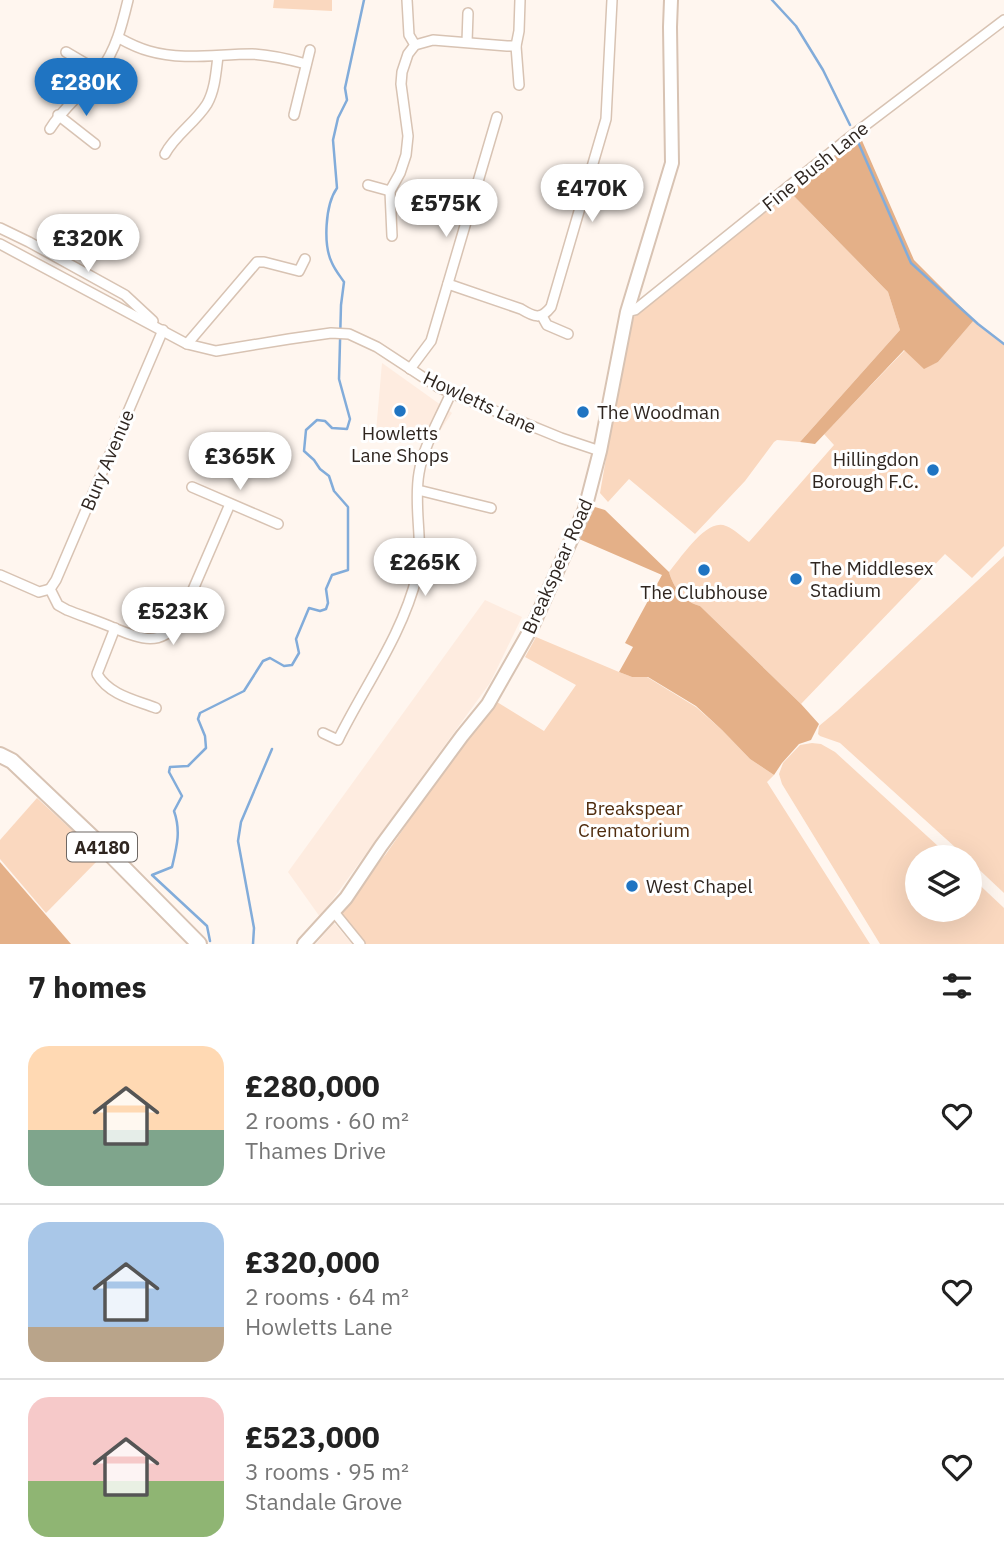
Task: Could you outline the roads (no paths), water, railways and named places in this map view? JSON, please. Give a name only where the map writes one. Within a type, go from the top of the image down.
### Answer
[{"type":"main road","name":"A4180","points":[[0,755],[12,761],[111,855],[198,944]]},
{"type":"street","points":[[50,129],[58,115],[100,72],[119,38],[128,0]]},
{"type":"street","points":[[407,0],[409,34],[415,46]]},
{"type":"street","points":[[519,85],[516,46],[520,0]]},
{"type":"street","points":[[448,284],[521,309],[532,316],[542,316],[551,307],[607,119],[612,0]]},
{"type":"street","name":"Breakspear Road","points":[[304,944],[334,912],[488,704],[533,625],[585,509],[600,451],[627,312],[672,163],[671,0]]},
{"type":"street","points":[[467,42],[468,13]]},
{"type":"street","name":"Fine Bush Lane","points":[[627,312],[635,310],[850,137],[1004,20]]},
{"type":"street","points":[[119,38],[148,51],[164,54],[192,57],[256,54],[306,64]]},
{"type":"street","points":[[392,236],[390,191],[406,155],[408,136],[401,84],[408,54],[415,46],[433,40],[516,46]]},
{"type":"street","points":[[294,115],[310,50]]},
{"type":"street","points":[[66,52],[100,72]]},
{"type":"street","points":[[165,154],[170,144],[207,103],[213,90],[218,56]]},
{"type":"street","points":[[58,115],[95,144]]},
{"type":"street","points":[[410,369],[431,341],[497,117]]},
{"type":"street","points":[[368,185],[390,191]]},
{"type":"street","name":"Howletts Lane","points":[[0,228],[125,295],[163,330]]},
{"type":"street","name":"Howletts Lane","points":[[15,235],[4,246],[187,344],[216,351],[334,334],[355,336],[377,347],[438,387],[561,438],[600,451]]},
{"type":"street","points":[[187,344],[257,262],[264,261],[299,271],[305,259]]},
{"type":"street","points":[[542,316],[547,325],[568,334]]},
{"type":"street","name":"Bury Avenue","points":[[50,589],[163,330]]},
{"type":"street","points":[[323,733],[338,740],[395,633],[410,598],[420,553],[419,473],[451,393]]},
{"type":"street","points":[[192,487],[278,524]]},
{"type":"street","points":[[418,490],[491,508]]},
{"type":"street","points":[[0,575],[39,592],[50,589],[58,605],[66,610],[135,637],[145,639],[163,636],[179,622],[230,504]]},
{"type":"street","points":[[115,628],[97,674],[108,688],[118,694],[156,708]]},
{"type":"street","points":[[334,912],[360,944]]},
{"type":"waterway","points":[[210,941],[207,926],[152,875],[172,867],[177,845],[178,832],[174,811],[182,796],[169,772],[170,767],[188,766],[206,748],[205,736],[198,719],[200,713],[244,691],[263,661],[270,658],[284,666],[292,665],[299,653],[296,639],[309,608],[320,611],[326,609],[326,589],[332,575],[348,570],[348,507],[334,491],[329,476],[304,451],[306,430],[317,420],[325,421],[332,428],[347,429],[350,419],[339,379],[344,282],[329,255],[327,225],[330,204],[337,188],[333,140],[338,118],[347,100],[345,88],[364,0]]},
{"type":"waterway","points":[[772,0],[796,26],[823,70],[850,125]]},
{"type":"waterway","points":[[858,142],[911,263],[1004,344]]},
{"type":"waterway","points":[[253,944],[254,928],[238,841],[241,822],[272,749]]},
{"type":"place","name":"Howletts Lane Shops","points":[[400,411]]},
{"type":"place","name":"The Woodman","points":[[583,412]]},
{"type":"place","name":"Hillingdon Borough F.C.","points":[[933,470]]},
{"type":"place","name":"The Clubhouse","points":[[704,570]]},
{"type":"place","name":"The Middlesex Stadium","points":[[796,579]]},
{"type":"place","name":"West Chapel","points":[[632,886]]},
{"type":"park label","name":"Breakspear Crematorium","points":[[634,819]]}]
